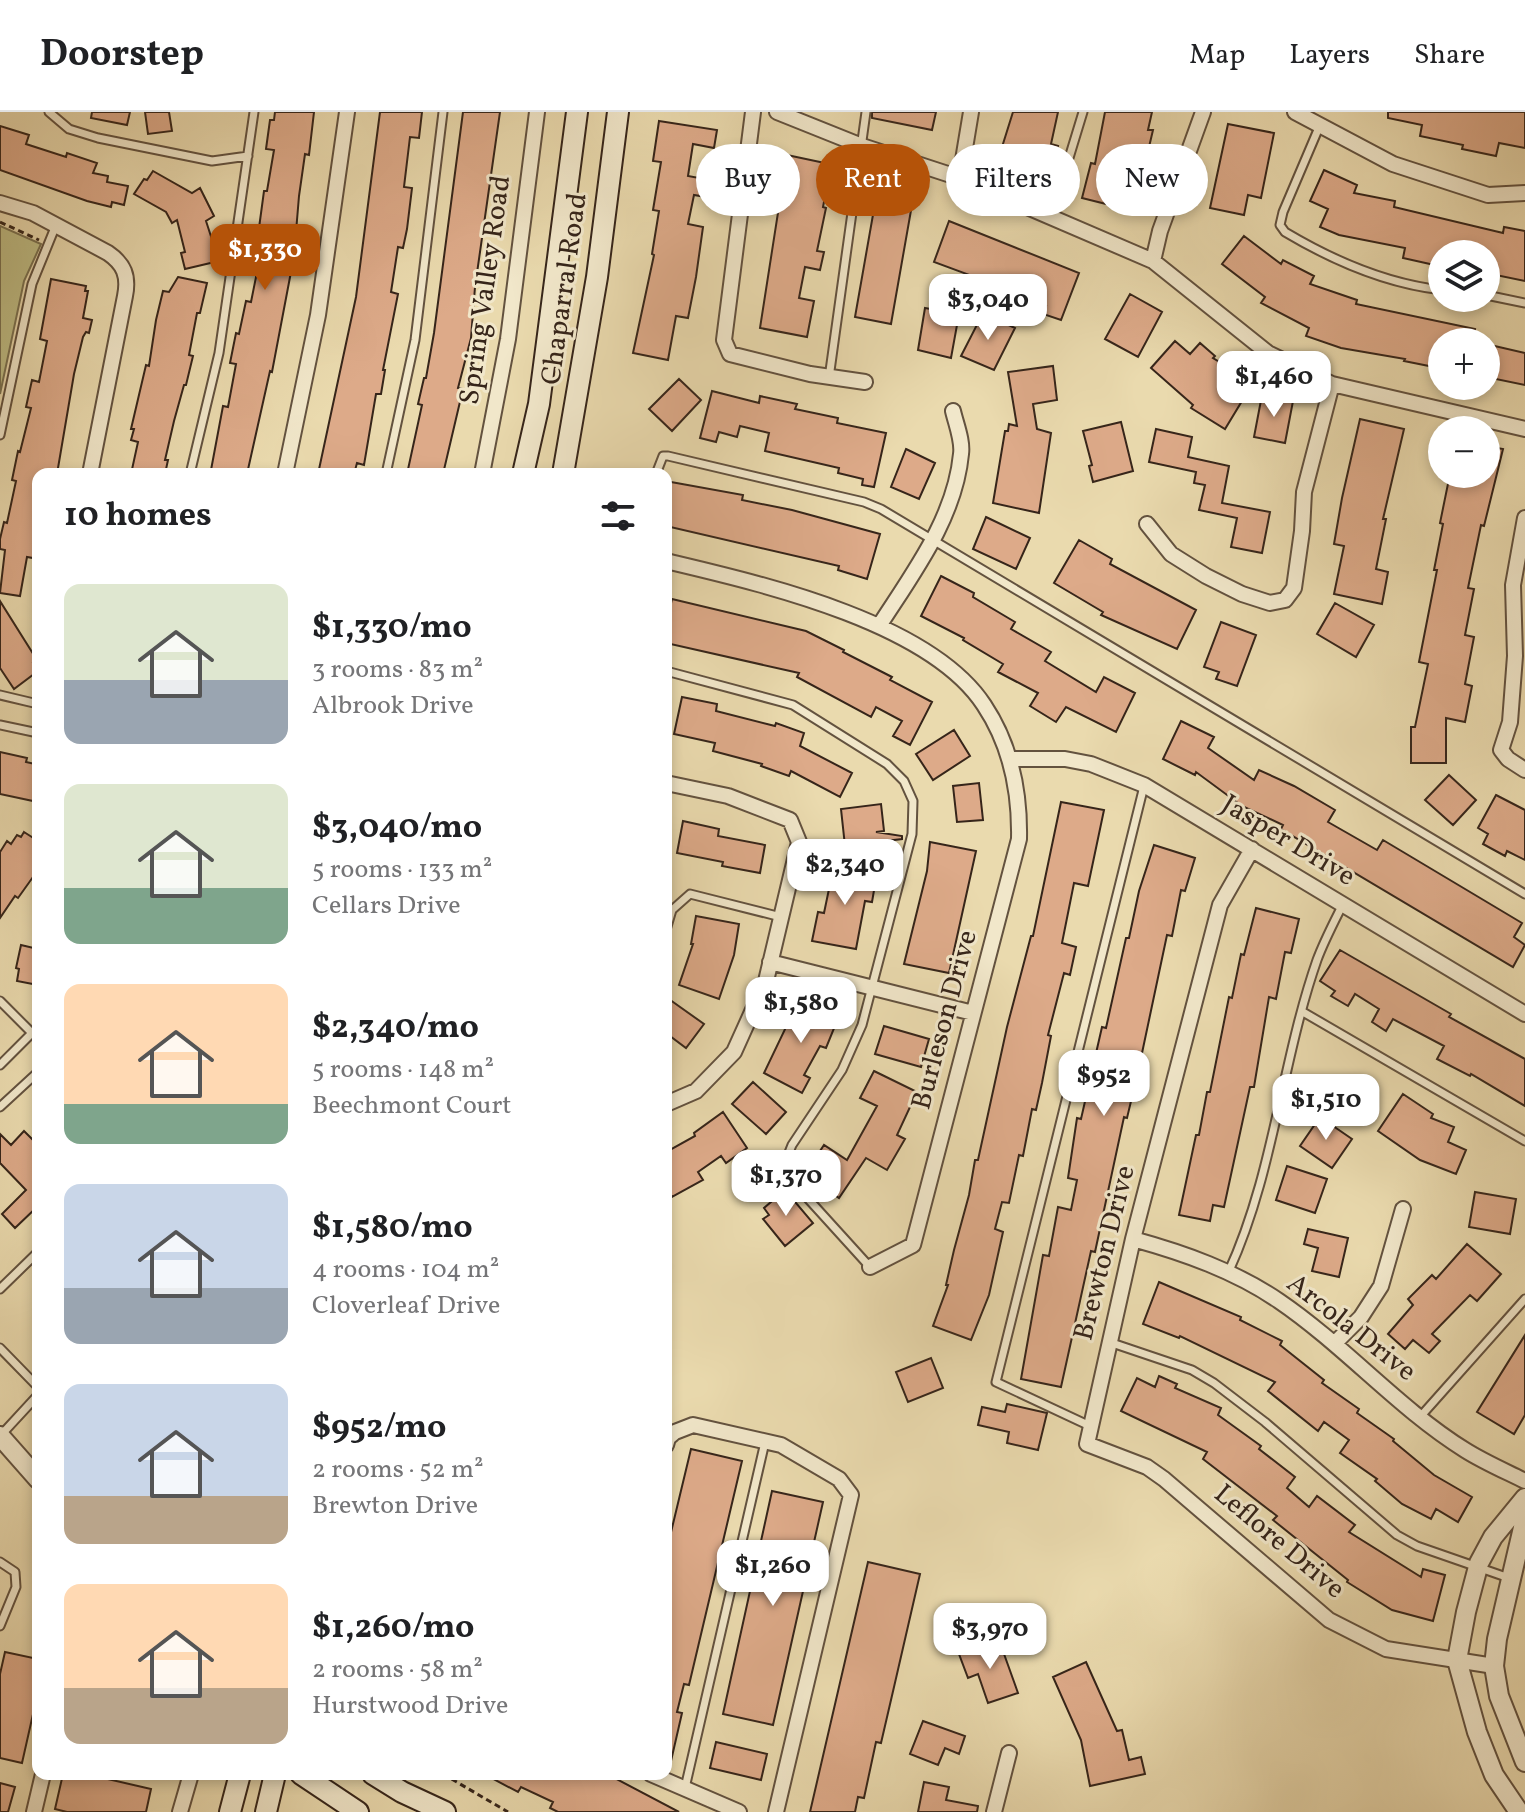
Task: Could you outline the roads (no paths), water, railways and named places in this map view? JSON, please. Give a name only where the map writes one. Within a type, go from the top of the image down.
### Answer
[{"type":"main road","name":"Chaparral Road","points":[[524,468],[539,404],[577,112]]},
{"type":"main road","name":"Chaparral Road","points":[[564,468],[586,349],[618,112]]},
{"type":"main road","points":[[230,1812],[238,1780]]},
{"type":"main road","points":[[266,1812],[274,1780]]},
{"type":"main road","points":[[310,1780],[358,1812]]},
{"type":"main road","points":[[383,1780],[445,1812]]},
{"type":"street","points":[[286,468],[318,315],[347,112]]},
{"type":"street","name":"Spring Valley Road","points":[[483,468],[508,339],[537,112]]},
{"type":"street","points":[[753,112],[724,340],[730,354],[829,378],[865,382]]},
{"type":"street","points":[[777,112],[857,144]]},
{"type":"street","points":[[966,144],[971,112]]},
{"type":"street","points":[[1153,261],[1160,231],[1203,112]]},
{"type":"street","points":[[1295,112],[1393,164],[1441,182],[1488,195],[1525,193]]},
{"type":"street","points":[[0,203],[33,213],[108,253],[118,260],[126,275],[125,296],[91,468]]},
{"type":"street","points":[[1051,217],[1153,261],[1268,353],[1332,384],[1525,429]]},
{"type":"street","points":[[1147,524],[1171,554],[1206,576],[1242,594],[1270,603],[1285,600],[1294,588],[1304,492],[1332,384]]},
{"type":"street","points":[[879,626],[933,540],[952,496],[962,451],[953,411]]},
{"type":"street","points":[[1525,518],[1513,585],[1515,656],[1510,722],[1501,750],[1508,759],[1525,770]]},
{"type":"street","name":"Burleson Drive","points":[[672,563],[791,594],[879,626],[918,647],[955,673],[984,704],[1010,759],[1020,804],[1019,839],[913,1245],[870,1267]]},
{"type":"street","name":"Jasper Drive","points":[[1010,759],[1065,759],[1091,764],[1144,785],[1525,1014]]},
{"type":"street","points":[[672,784],[728,796],[790,820],[799,842],[766,981],[734,1052],[696,1091],[672,1101]]},
{"type":"street","name":"Brewton Drive","points":[[1087,1444],[1133,1239],[1220,905],[1252,849]]},
{"type":"street","points":[[770,962],[973,1013]]},
{"type":"street","points":[[1335,1343],[1361,1317],[1381,1286],[1403,1209]]},
{"type":"street","name":"Arcola Drive","points":[[1133,1239],[1197,1259],[1278,1301],[1335,1343],[1420,1417],[1463,1449],[1525,1481]]},
{"type":"street","points":[[672,1436],[693,1425],[781,1445],[839,1479],[851,1495],[776,1812]]},
{"type":"street","points":[[0,1436],[32,1472]]},
{"type":"street","name":"Leflore Drive","points":[[1087,1444],[1147,1467],[1164,1479],[1329,1620],[1386,1649],[1494,1666]]},
{"type":"street","points":[[1519,1812],[1494,1775],[1477,1732],[1457,1660],[1477,1568],[1493,1537],[1525,1498]]},
{"type":"street","points":[[1525,1519],[1497,1639],[1494,1666],[1499,1696],[1525,1762]]},
{"type":"street","points":[[994,1812],[1009,1753]]},
{"type":"street","points":[[34,1812],[42,1780]]},
{"type":"street","points":[[180,1812],[189,1780]]},
{"type":"street","points":[[663,1780],[739,1812]]},
{"type":"lane","points":[[49,112],[69,129],[98,138],[212,161],[248,156]]},
{"type":"lane","points":[[191,468],[219,353],[254,112]]},
{"type":"lane","points":[[387,468],[415,340],[443,112]]},
{"type":"lane","points":[[862,144],[866,112]]},
{"type":"lane","points":[[1051,217],[1083,112]]},
{"type":"lane","points":[[1320,125],[1280,225],[1285,232],[1342,261],[1428,288]]},
{"type":"lane","points":[[829,378],[852,216]]},
{"type":"lane","points":[[0,435],[32,284],[55,224]]},
{"type":"lane","points":[[1500,298],[1525,303]]},
{"type":"lane","points":[[658,468],[663,456],[668,456],[864,502],[881,509],[1525,894]]},
{"type":"lane","points":[[672,673],[793,705],[887,764],[904,781],[913,801],[912,834],[862,1025],[842,1070],[792,1145],[782,1170],[870,1267]]},
{"type":"lane","points":[[0,695],[32,703]]},
{"type":"lane","points":[[0,725],[32,732]]},
{"type":"lane","points":[[1090,1426],[996,1382],[1144,785]]},
{"type":"lane","points":[[672,910],[690,894],[781,917]]},
{"type":"lane","points":[[1228,1273],[1246,1233],[1258,1193],[1317,960],[1343,904]]},
{"type":"lane","points":[[0,1001],[32,1028]]},
{"type":"lane","points":[[1303,1012],[1525,1141]]},
{"type":"lane","points":[[0,1065],[32,1033]]},
{"type":"lane","points":[[0,1107],[32,1078]]},
{"type":"lane","points":[[0,1289],[32,1258]]},
{"type":"lane","points":[[1420,1417],[1525,1299]]},
{"type":"lane","points":[[1109,1342],[1192,1370],[1240,1401],[1397,1535],[1417,1546],[1511,1578]]},
{"type":"lane","points":[[0,1348],[32,1377]]},
{"type":"lane","points":[[0,1436],[32,1401]]},
{"type":"lane","points":[[684,1790],[765,1441]]},
{"type":"lane","points":[[0,1562],[15,1572],[16,1587],[0,1626]]}]
